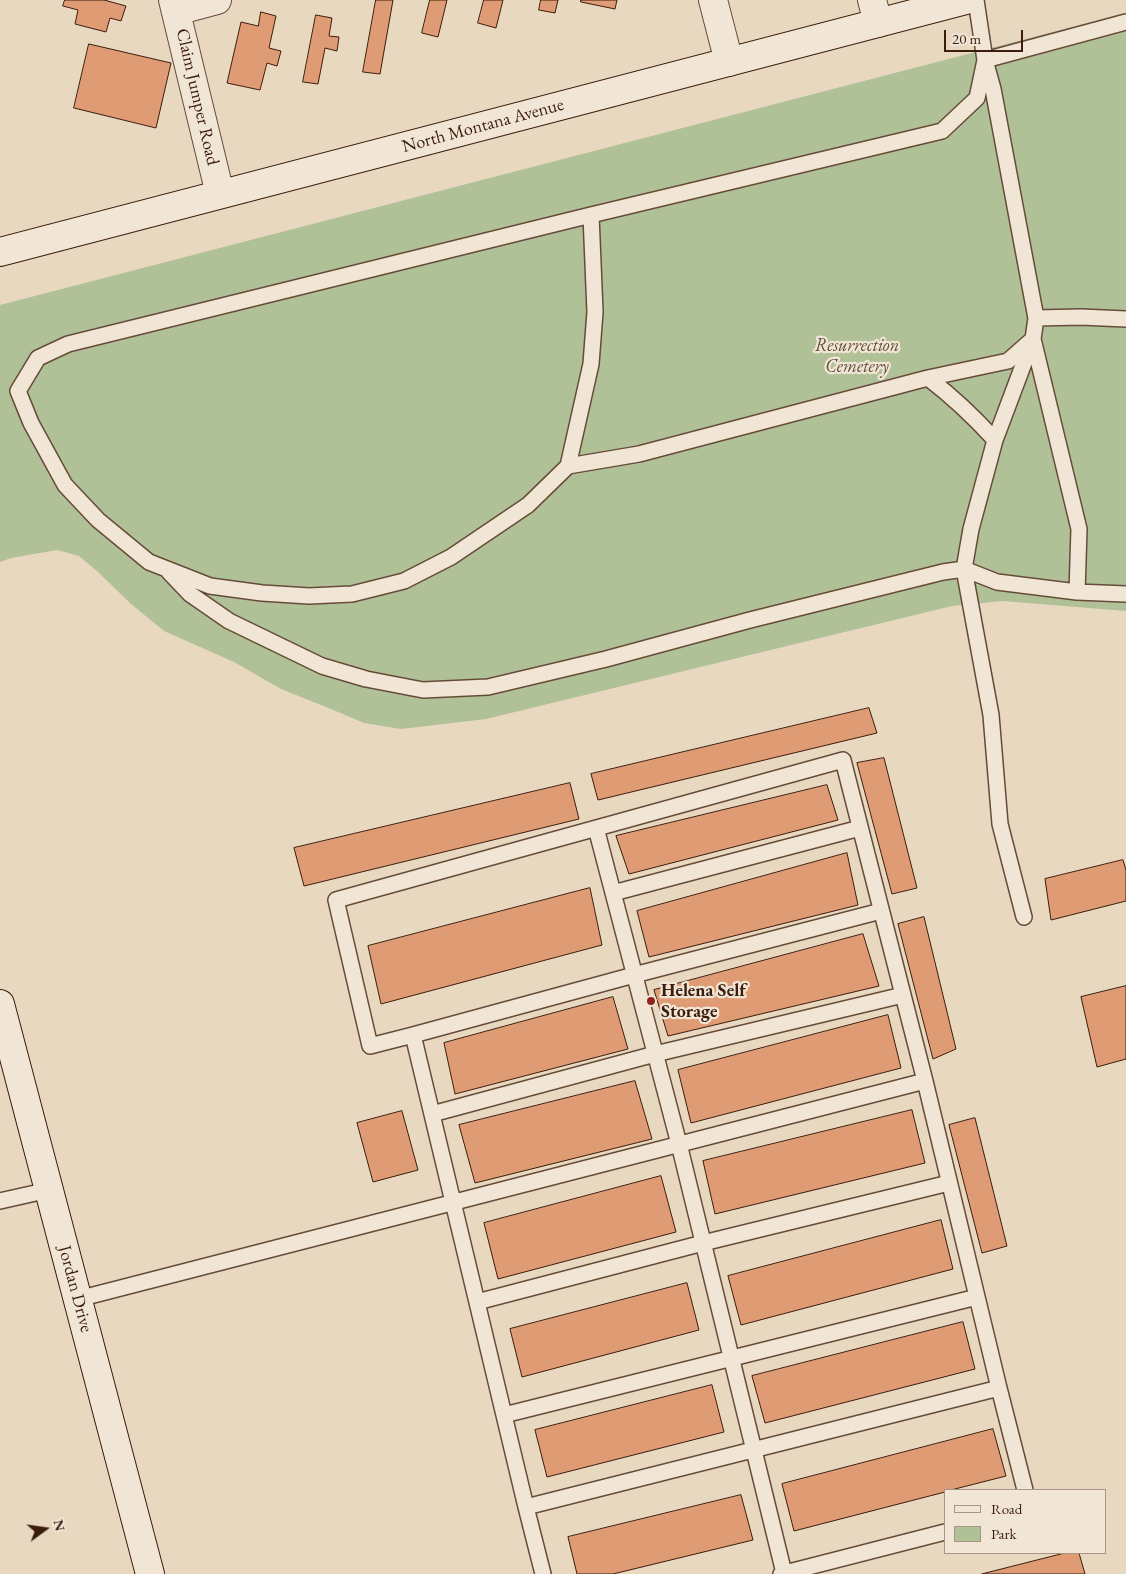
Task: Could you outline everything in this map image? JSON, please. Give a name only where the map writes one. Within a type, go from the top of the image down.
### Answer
[{"type":"main road","points":[[175,5],[218,0]]},
{"type":"main road","points":[[713,0],[729,62]]},
{"type":"main road","name":"North Montana Avenue","points":[[0,252],[729,62],[875,12],[966,0]]},
{"type":"main road","name":"Claim Jumper Road","points":[[175,5],[220,194]]},
{"type":"main road","name":"Jordan Drive","points":[[0,1004],[150,1574]]},
{"type":"lane","points":[[976,0],[985,60],[993,89],[1036,318],[1033,338],[995,440],[971,529],[964,569],[991,715],[1000,824],[1024,917]]},
{"type":"lane","points":[[985,60],[1126,22]]},
{"type":"lane","points":[[591,215],[595,312],[591,364],[568,466],[528,505],[491,531],[451,557],[404,581],[352,594],[309,596],[262,593],[210,586],[149,562],[98,520],[65,485],[31,423],[18,391],[38,358],[68,344],[591,215],[942,131],[977,98],[985,60]]},
{"type":"lane","points":[[1036,318],[1126,318]]},
{"type":"lane","points":[[568,466],[639,454],[928,378],[1008,361],[1033,338]]},
{"type":"lane","points":[[1033,338],[1079,529],[1076,592]]},
{"type":"lane","points":[[928,378],[953,397],[995,440]]},
{"type":"lane","points":[[165,569],[190,594],[228,621],[281,647],[322,666],[366,679],[423,690],[488,687],[606,659],[750,620],[943,572],[964,569],[997,582],[1076,592],[1126,594]]},
{"type":"lane","points":[[881,911],[370,1046],[336,900],[843,760],[925,1081],[1025,1489]]},
{"type":"lane","points":[[596,828],[679,1144],[754,1450],[782,1574],[944,1532]]},
{"type":"lane","points":[[613,892],[860,828]]},
{"type":"lane","points":[[432,1114],[655,1054],[903,995]]},
{"type":"lane","points":[[413,1035],[543,1574]]},
{"type":"lane","points":[[78,1299],[925,1081]]},
{"type":"lane","points":[[477,1302],[703,1243],[949,1183]]},
{"type":"lane","points":[[0,1201],[49,1190]]},
{"type":"lane","points":[[504,1415],[977,1297]]},
{"type":"lane","points":[[526,1508],[999,1388]]},
{"type":"green space","name":"Resurrection Cemetery","points":[[1126,13],[1126,611],[1002,601],[952,606],[486,719],[401,729],[364,723],[281,689],[234,662],[164,631],[131,604],[79,556],[57,550],[11,558],[0,562],[0,305]]},
{"type":"building","points":[[65,0],[104,0],[126,6],[121,21],[110,18],[106,32],[75,24],[78,10],[63,6]]},
{"type":"building","points":[[376,0],[393,0],[380,74],[363,72]]},
{"type":"building","points":[[430,0],[447,0],[438,37],[422,33]]},
{"type":"building","points":[[484,0],[503,0],[496,28],[478,23]]},
{"type":"building","points":[[541,0],[558,0],[555,13],[539,10]]},
{"type":"building","points":[[581,0],[617,0],[615,9],[581,2]]},
{"type":"building","points":[[261,12],[276,16],[269,48],[281,51],[277,66],[267,63],[260,90],[227,83],[241,22],[258,26]]},
{"type":"building","points":[[316,15],[332,18],[329,36],[339,37],[337,51],[325,48],[318,84],[303,82]]},
{"type":"building","points":[[89,44],[171,63],[156,128],[74,108]]},
{"type":"building","points":[[869,708],[877,733],[598,800],[591,774]]},
{"type":"building","points":[[884,758],[917,888],[892,894],[857,763]]},
{"type":"building","points":[[570,783],[579,819],[304,886],[294,848]]},
{"type":"building","points":[[827,785],[838,820],[629,874],[616,836]]},
{"type":"building","points":[[847,853],[858,905],[649,957],[637,911]]},
{"type":"building","points":[[1123,860],[1126,870],[1126,901],[1051,920],[1045,879]]},
{"type":"building","points":[[590,888],[602,945],[381,1004],[368,946]]},
{"type":"building","points":[[924,917],[956,1049],[933,1059],[898,924]]},
{"type":"building","points":[[863,934],[879,986],[668,1036],[654,990]]},
{"type":"building","points":[[1126,986],[1126,1059],[1097,1067],[1081,997]]},
{"type":"building","points":[[613,997],[628,1049],[455,1094],[444,1043]]},
{"type":"building","points":[[888,1015],[901,1068],[691,1123],[678,1070]]},
{"type":"building","points":[[635,1081],[652,1139],[475,1183],[459,1125]]},
{"type":"building","points":[[912,1110],[925,1163],[715,1214],[703,1161]]},
{"type":"building","points":[[402,1111],[418,1170],[373,1182],[357,1123]]},
{"type":"building","points":[[975,1118],[1007,1246],[982,1253],[949,1125]]},
{"type":"building","points":[[661,1176],[676,1232],[498,1279],[484,1223]]},
{"type":"building","points":[[941,1220],[953,1269],[741,1325],[728,1276]]},
{"type":"building","points":[[687,1283],[699,1330],[522,1377],[510,1329]]},
{"type":"building","points":[[963,1322],[975,1369],[765,1423],[752,1376]]},
{"type":"building","points":[[712,1385],[724,1432],[547,1477],[535,1430]]},
{"type":"building","points":[[993,1429],[1006,1476],[955,1489],[944,1489],[944,1492],[794,1531],[782,1484]]},
{"type":"building","points":[[741,1495],[753,1540],[613,1574],[577,1574],[568,1537]]},
{"type":"building","points":[[1061,1554],[1079,1554],[1085,1574],[982,1574]]},
{"type":"place","name":"Helena Self Storage","points":[[651,1001]]}]
